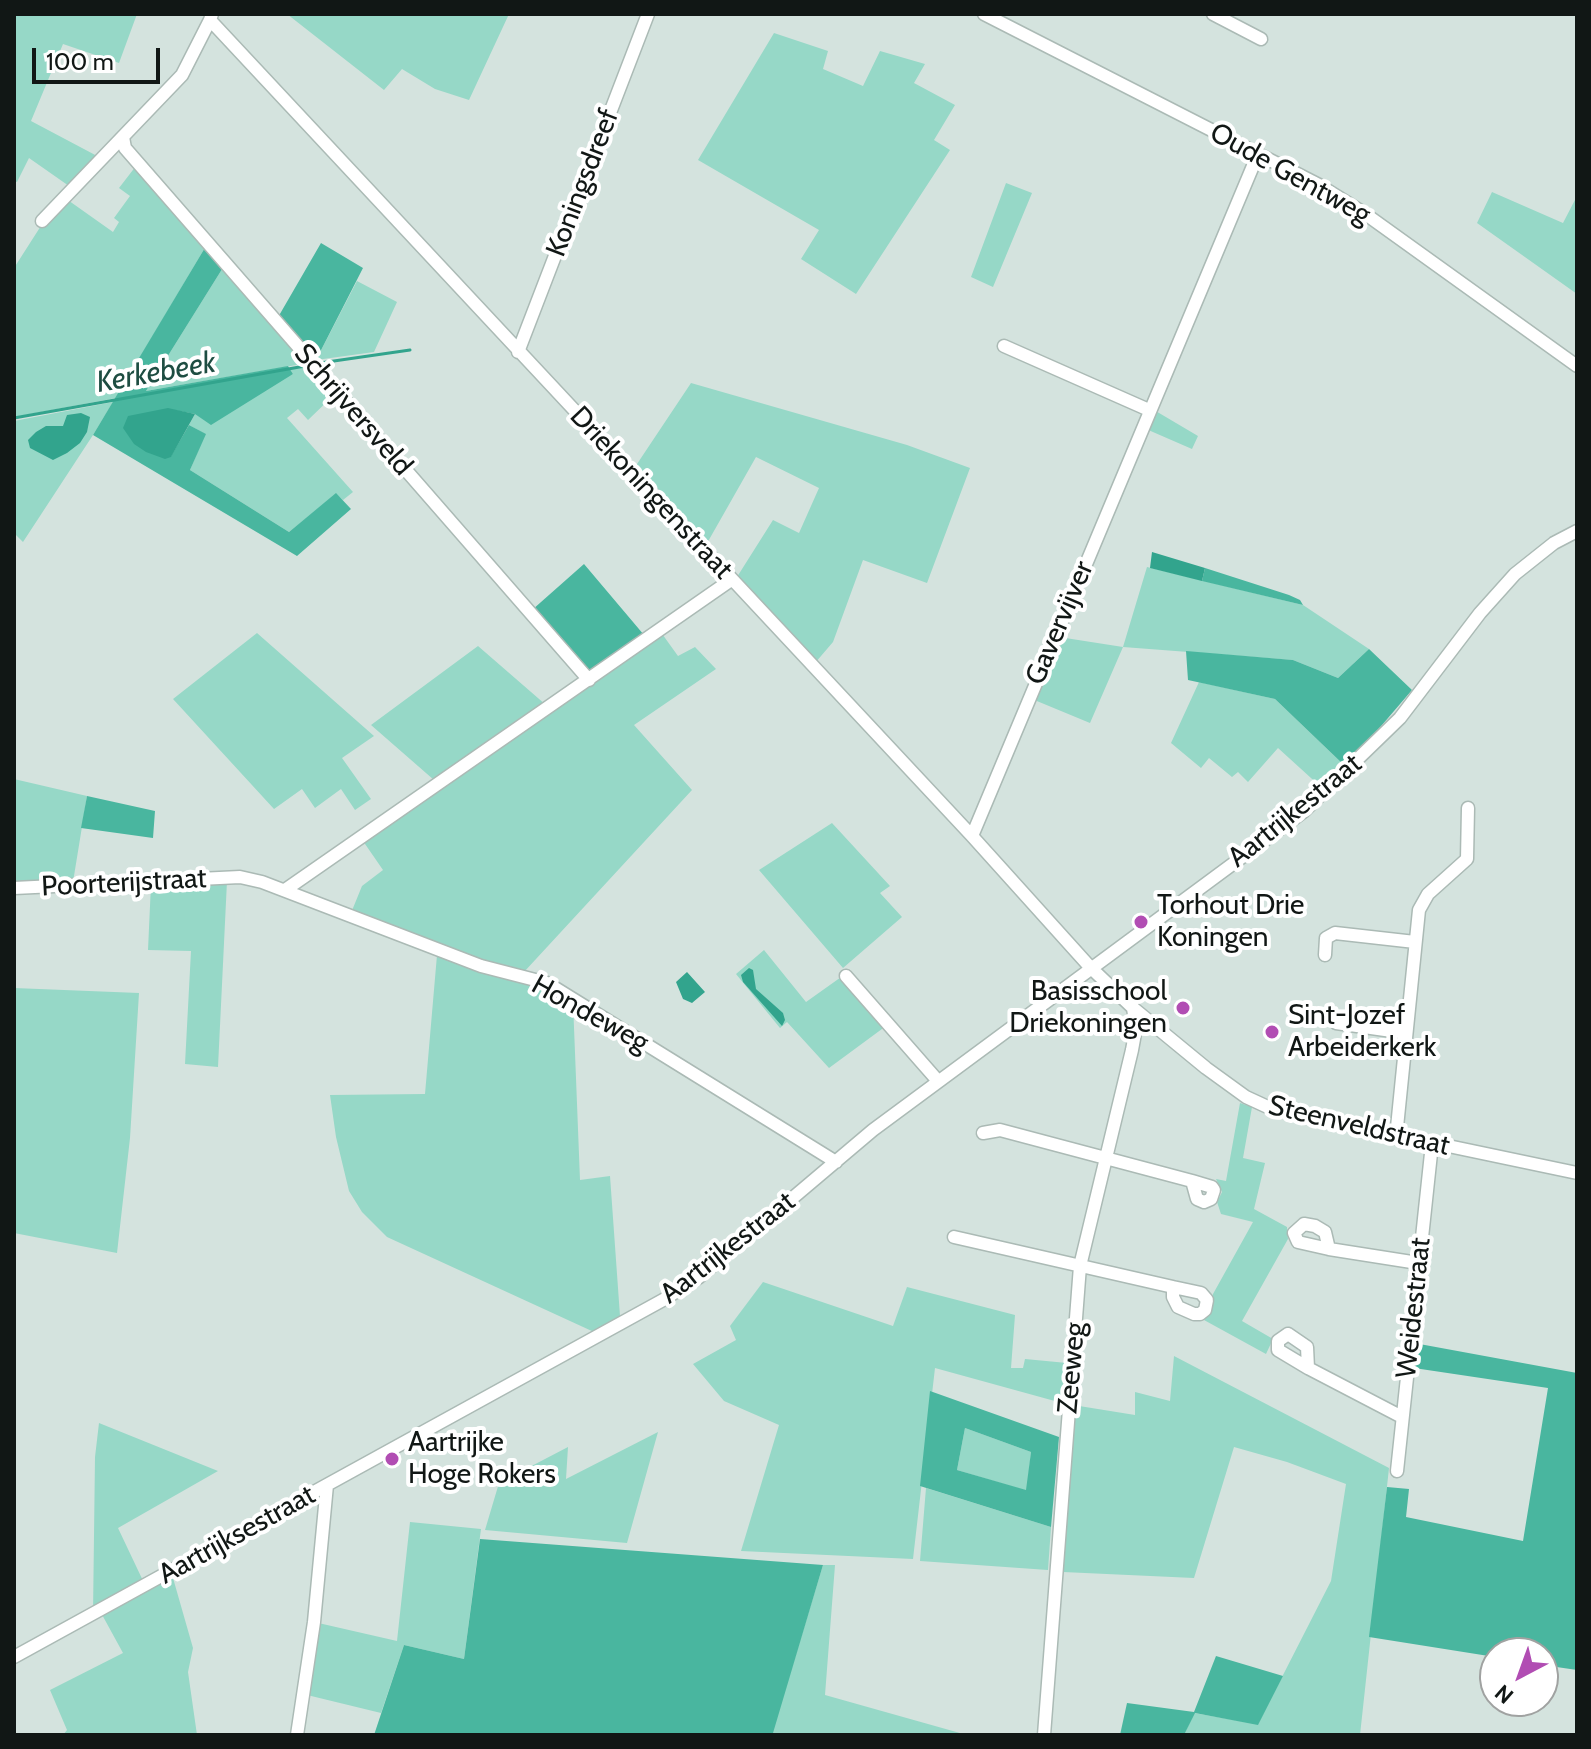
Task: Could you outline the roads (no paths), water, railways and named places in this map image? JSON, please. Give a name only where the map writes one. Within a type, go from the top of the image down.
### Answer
[{"type":"street","name":"Koningsdreef","points":[[518,352],[648,14]]},
{"type":"street","name":"Oude Gentweg","points":[[984,14],[1319,185],[1364,213],[1577,366]]},
{"type":"street","points":[[1213,14],[1261,39]]},
{"type":"street","name":"Driekoningenstraat","points":[[42,221],[182,75],[211,17],[1090,967]]},
{"type":"street","name":"Schrijversveld","points":[[123,137],[125,148],[589,680]]},
{"type":"street","name":"Gavervijver","points":[[972,836],[1258,154]]},
{"type":"street","points":[[1004,346],[1149,410]]},
{"type":"street","name":"Aartrijkestraat","points":[[460,1412],[698,1278],[873,1130],[1303,812],[1400,718],[1480,613],[1515,574],[1554,543],[1577,531]]},
{"type":"street","points":[[285,890],[731,580]]},
{"type":"street","points":[[1396,1137],[1419,910],[1428,894],[1467,859],[1468,808]]},
{"type":"street","name":"Hondeweg","points":[[234,877],[285,890],[481,966],[547,983],[836,1162]]},
{"type":"street","name":"Poorterijstraat","points":[[14,888],[234,877]]},
{"type":"street","points":[[1325,955],[1326,938],[1335,933],[1415,942]]},
{"type":"street","name":"Steenveldstraat","points":[[1090,967],[1133,1008],[1218,1077],[1246,1097],[1272,1109],[1577,1173]]},
{"type":"street","points":[[846,976],[938,1081]]},
{"type":"street","name":"Zeeweg","points":[[1044,1735],[1080,1266],[1136,1028],[1133,1008]]},
{"type":"street","points":[[1336,1023],[1406,1033]]},
{"type":"street","points":[[983,1133],[1000,1130],[1192,1181]]},
{"type":"street","name":"Weidestraat","points":[[1397,1471],[1432,1144]]},
{"type":"street","points":[[954,1237],[1173,1287]]},
{"type":"street","points":[[1329,1249],[1418,1263]]},
{"type":"street","points":[[1308,1368],[1402,1417]]},
{"type":"street","name":"Aartrijksestraat","points":[[14,1657],[460,1412]]},
{"type":"street","points":[[297,1735],[314,1622],[327,1485]]},
{"type":"waterway","name":"Kerkebeek","points":[[320,363],[410,350]]},
{"type":"waterway","name":"Kerkebeek","points":[[14,418],[305,366]]},
{"type":"place","name":"Torhout Drie Koningen","points":[[1141,922]]},
{"type":"place","name":"Basisschool Driekoningen","points":[[1183,1008]]},
{"type":"place","name":"Sint-Jozef Arbeiderkerk","points":[[1272,1032]]},
{"type":"place","name":"Aartrijke Hoge Rokers","points":[[392,1459]]}]
